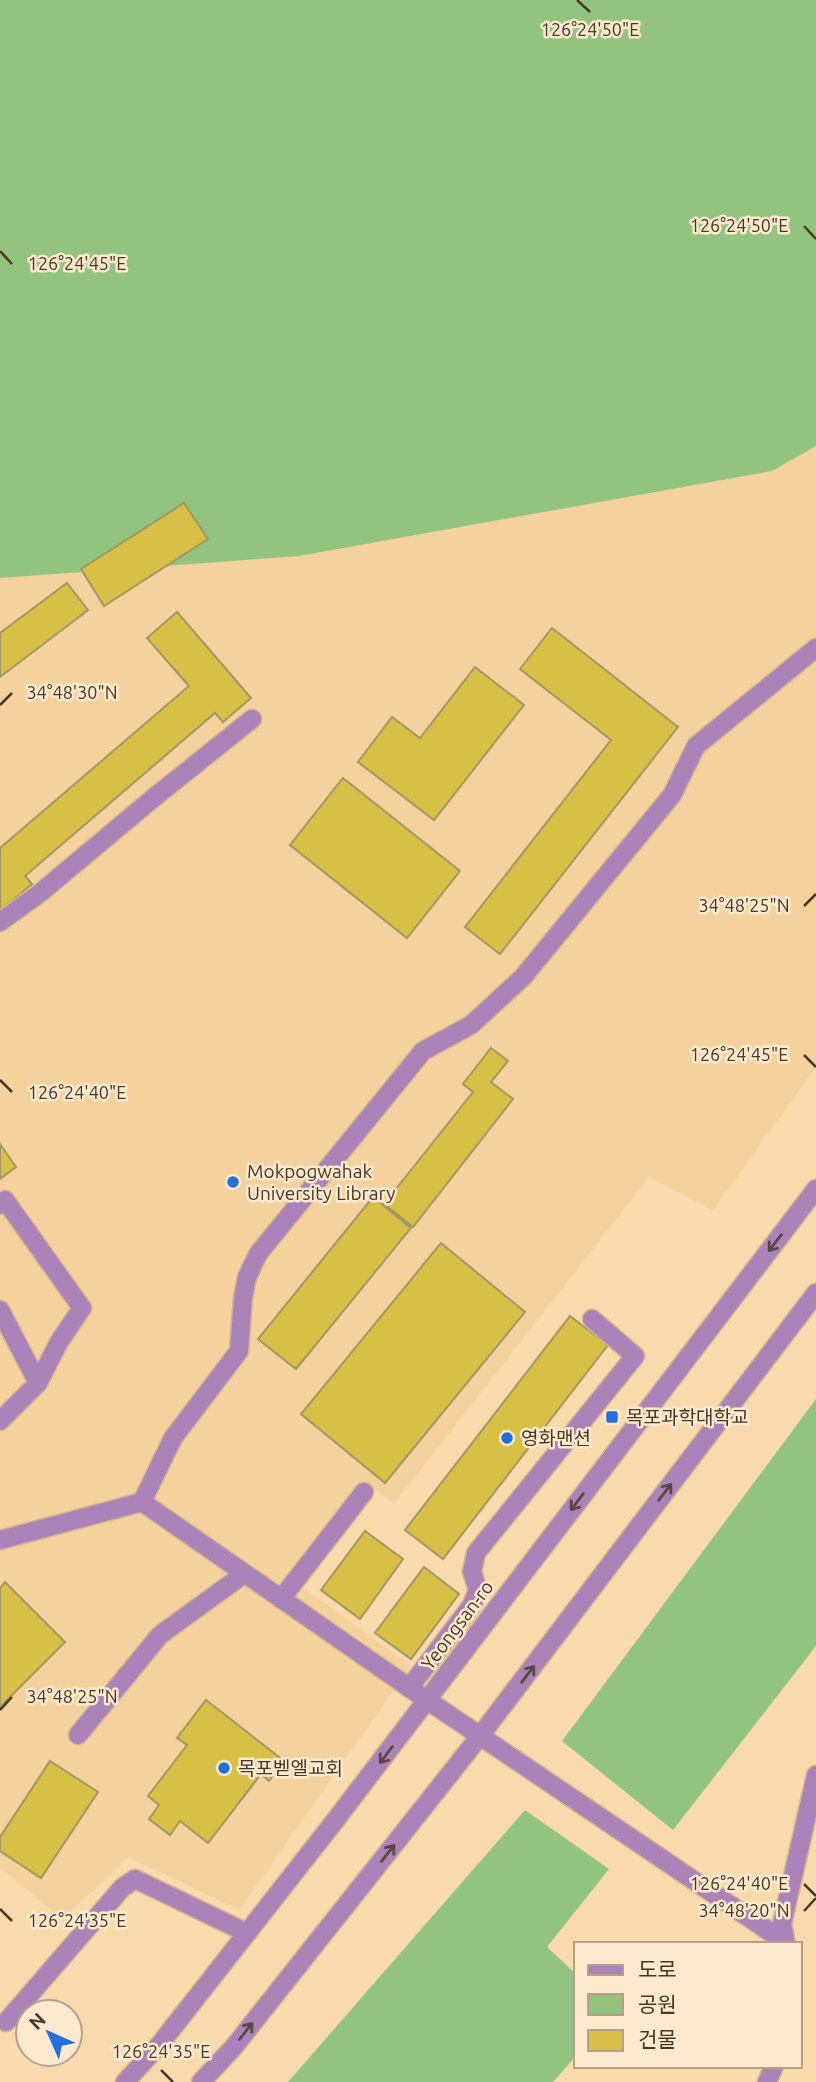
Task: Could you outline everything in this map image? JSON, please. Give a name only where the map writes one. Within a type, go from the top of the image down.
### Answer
[{"type":"street","points":[[0,1540],[142,1502],[173,1438],[239,1351],[247,1277],[258,1254],[424,1051],[471,1024],[523,977],[672,795],[696,746],[816,648]]},
{"type":"street","points":[[0,922],[40,894],[150,800],[252,719]]},
{"type":"street","name":"Yeongsan-ro","points":[[125,2082],[160,2044],[247,1933],[816,1189]]},
{"type":"street","points":[[0,1205],[5,1200],[82,1308],[59,1342],[38,1383],[0,1421]]},
{"type":"street","points":[[201,2082],[233,2048],[480,1736],[816,1293]]},
{"type":"street","points":[[0,1310],[38,1383]]},
{"type":"street","points":[[409,1688],[472,1605],[478,1590],[471,1572],[476,1553],[635,1356],[592,1319]]},
{"type":"street","points":[[281,1600],[365,1492]]},
{"type":"street","points":[[142,1502],[409,1688],[784,1942]]},
{"type":"street","points":[[78,1735],[160,1634],[244,1574]]},
{"type":"street","points":[[785,1942],[782,1924],[816,1775]]},
{"type":"street","points":[[6,2022],[122,1888],[135,1879],[247,1933]]},
{"type":"shaded area","points":[[816,446],[816,1067],[713,1210],[649,1177],[394,1504],[367,1483],[288,1576],[411,1666],[239,1910],[128,1857],[63,1920],[0,1868],[0,538],[772,471]]},
{"type":"green space","points":[[0,0],[816,0],[816,446],[772,471],[299,556],[0,578]]},
{"type":"green space","points":[[816,1399],[816,1646],[673,1830],[562,1741]]},
{"type":"green space","points":[[525,1810],[609,1869],[547,1947],[574,1972],[574,2058],[553,2082],[288,2082]]},
{"type":"building","points":[[184,503],[208,539],[104,606],[81,569]]},
{"type":"building","points":[[67,583],[88,610],[0,677],[0,633]]},
{"type":"building","points":[[177,612],[251,698],[223,722],[215,713],[25,876],[32,884],[0,911],[0,848],[189,686],[147,638]]},
{"type":"building","points":[[552,628],[678,727],[500,954],[465,927],[611,740],[520,669]]},
{"type":"building","points":[[475,667],[524,705],[434,820],[358,762],[392,717],[420,738]]},
{"type":"building","points":[[343,778],[460,871],[407,938],[290,845]]},
{"type":"building","points":[[491,1048],[508,1061],[491,1082],[513,1099],[413,1227],[384,1204],[473,1092],[463,1084]]},
{"type":"building","points":[[0,1144],[16,1167],[0,1179]]},
{"type":"building","points":[[373,1197],[411,1228],[296,1369],[258,1339]]},
{"type":"building","points":[[441,1243],[525,1312],[385,1483],[301,1414]]},
{"type":"building","name":"영화맨션","points":[[570,1316],[608,1345],[443,1559],[405,1530]]},
{"type":"building","points":[[365,1531],[403,1559],[360,1619],[321,1590]]},
{"type":"building","points":[[424,1567],[459,1594],[411,1659],[375,1633]]},
{"type":"building","points":[[5,1582],[65,1642],[0,1707],[0,1588]]},
{"type":"building","name":"목포벧엘교회","points":[[206,1700],[284,1761],[269,1781],[261,1774],[208,1843],[180,1821],[170,1835],[149,1819],[159,1805],[148,1796],[187,1745],[177,1738]]},
{"type":"building","points":[[50,1761],[98,1792],[41,1878],[0,1851],[0,1837]]},
{"type":"place","name":"Mokpogwahak University Library","points":[[233,1182]]},
{"type":"place","name":"목포과학대학교","points":[[612,1417]]},
{"type":"place","name":"영화맨션","points":[[507,1438]]},
{"type":"place","name":"목포벧엘교회","points":[[224,1768]]}]
